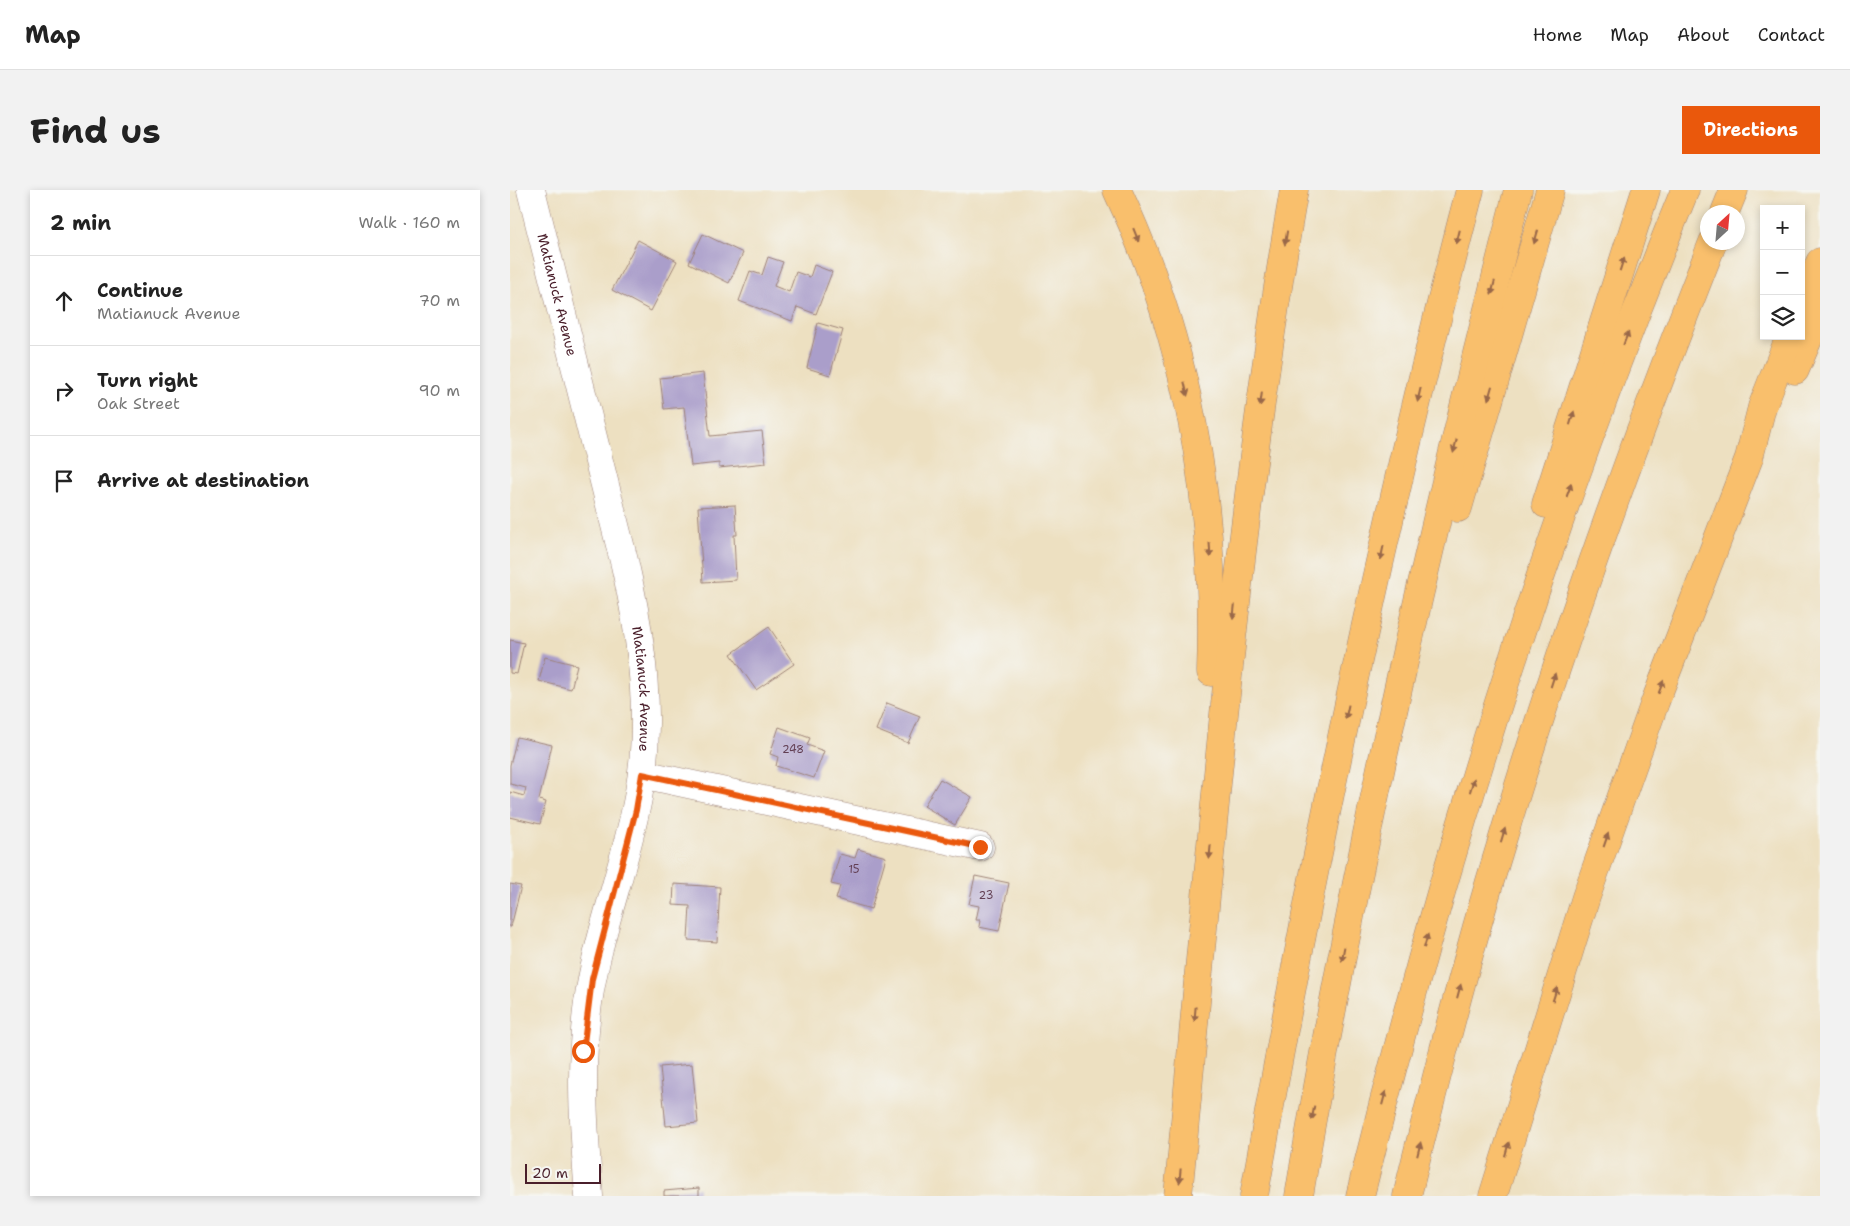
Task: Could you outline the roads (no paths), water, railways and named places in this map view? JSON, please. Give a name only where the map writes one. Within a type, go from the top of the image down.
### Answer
[{"type":"highway","points":[[1117,190],[1145,255],[1166,316],[1183,378],[1197,444],[1207,520],[1212,584],[1209,734],[1215,804]]},
{"type":"highway","points":[[1178,1196],[1232,637],[1257,431],[1294,190]]},
{"type":"highway","points":[[1254,1196],[1292,983],[1340,744],[1410,431],[1470,190]]},
{"type":"highway","points":[[1299,1196],[1353,906],[1415,610],[1518,190]]},
{"type":"highway","points":[[1353,906],[1370,859],[1387,799],[1464,486],[1550,190]]},
{"type":"highway","points":[[1498,702],[1508,644],[1523,580],[1646,190]]},
{"type":"highway","points":[[1360,1196],[1410,999],[1498,702],[1597,414],[1685,190]]},
{"type":"highway","points":[[1728,205],[1734,190]]},
{"type":"highway","points":[[1407,1196],[1477,926],[1530,750],[1594,559],[1710,250]]},
{"type":"highway","points":[[1805,299],[1820,262]]},
{"type":"highway","points":[[1749,458],[1776,411],[1820,311]]},
{"type":"highway","points":[[1493,1196],[1552,1000],[1592,880],[1655,702],[1749,458],[1762,407],[1788,340]]},
{"type":"street","name":"Matianuck Avenue","points":[[531,190],[637,618],[644,706],[642,774],[636,810],[599,950],[588,1004],[583,1051],[582,1104],[589,1196]]},
{"type":"street","points":[[642,774],[980,847]]}]
